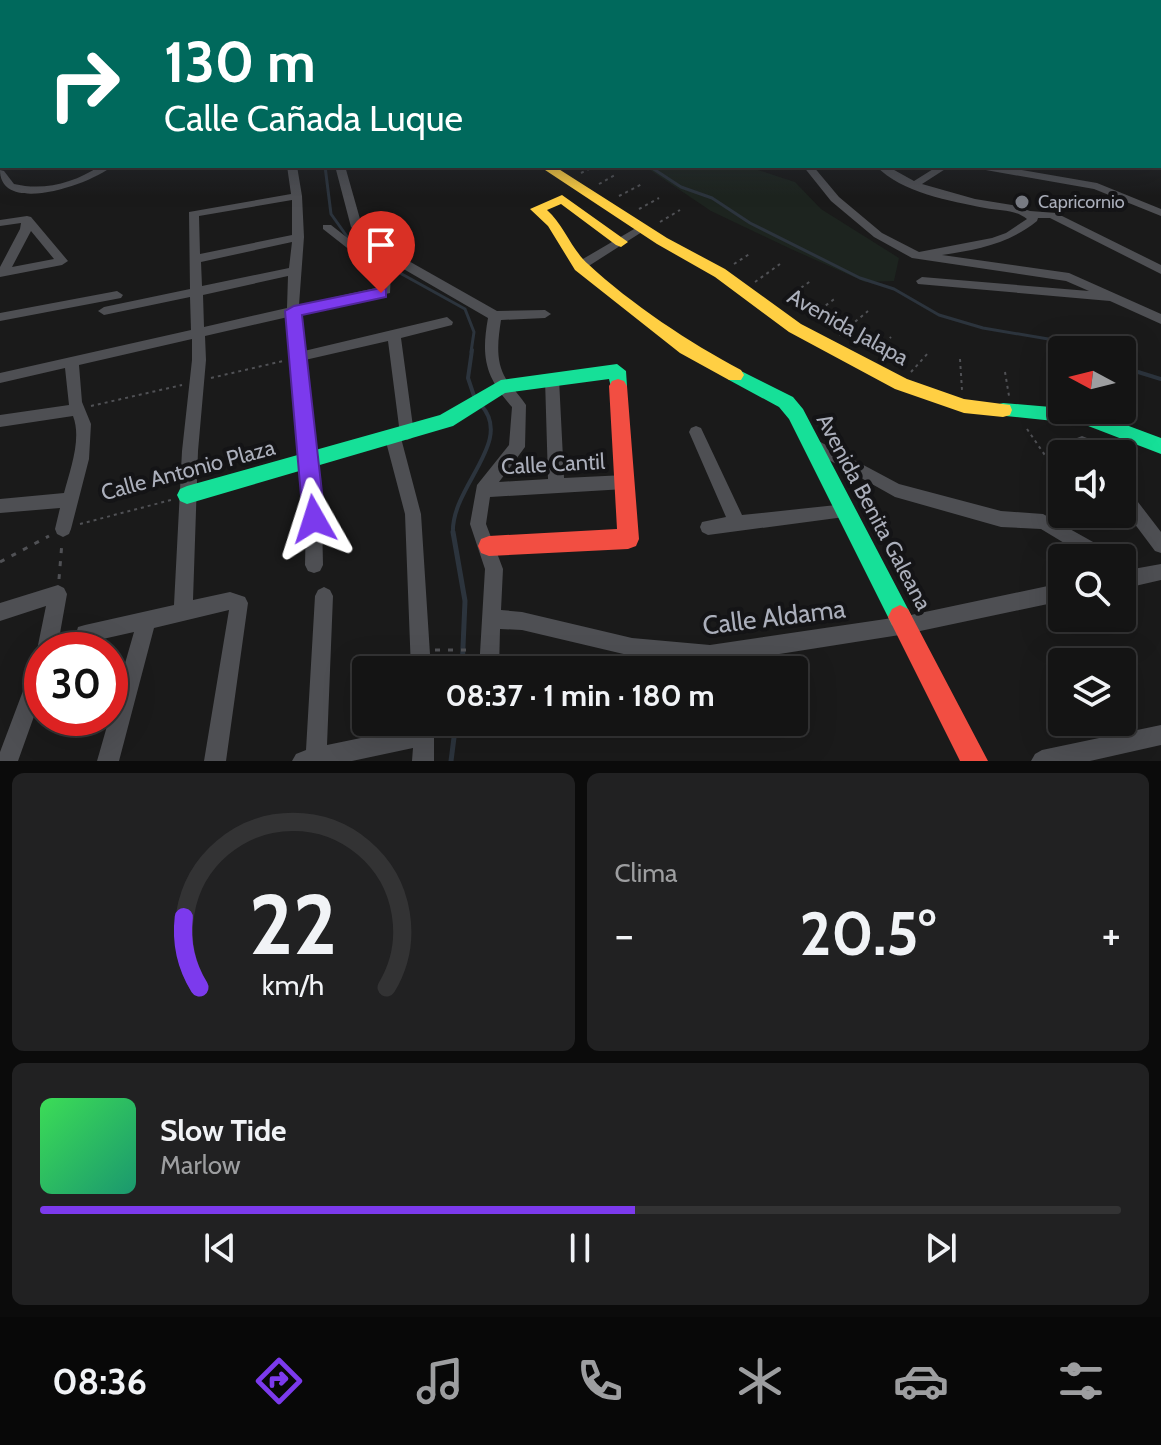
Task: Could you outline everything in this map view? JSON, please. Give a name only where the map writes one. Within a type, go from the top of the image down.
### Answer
[{"type":"street","points":[[0,173],[10,186],[32,190],[65,186],[103,168]]},
{"type":"street","points":[[292,168],[298,237],[294,311],[314,519],[314,565]]},
{"type":"street","points":[[341,168],[357,227],[380,250],[495,316],[545,314]]},
{"type":"street","name":"Avenida Jalapa","points":[[548,168],[643,229],[720,273],[795,328],[862,365],[901,384],[964,406],[1048,412]]},
{"type":"street","points":[[810,168],[835,199],[878,235],[916,255],[1069,277],[1161,319]]},
{"type":"street","points":[[883,168],[898,180],[1031,214],[1052,215],[1161,270]]},
{"type":"street","points":[[916,184],[942,168]]},
{"type":"street","points":[[992,168],[1097,186],[1161,213]]},
{"type":"street","points":[[183,611],[187,495],[199,335],[193,214],[297,196]]},
{"type":"street","name":"Avenida Benita Galeana","points":[[621,242],[562,199],[537,209],[553,223],[568,252],[580,266],[686,349],[786,402],[811,443],[974,761]]},
{"type":"street","points":[[916,255],[997,240],[1026,227],[1033,219],[1031,214]]},
{"type":"street","points":[[0,223],[27,219]]},
{"type":"street","points":[[2,273],[62,261],[27,219]]},
{"type":"street","points":[[2,273],[26,229],[27,219]]},
{"type":"street","points":[[0,378],[381,293],[388,284],[385,272],[327,227]]},
{"type":"street","points":[[580,266],[643,229]]},
{"type":"street","points":[[196,259],[298,237]]},
{"type":"street","points":[[0,317],[117,295],[104,311],[295,271]]},
{"type":"street","points":[[922,281],[1117,298]]},
{"type":"street","points":[[490,656],[494,569],[489,546],[478,524],[483,490],[517,447],[519,405],[501,387],[492,368],[489,345],[495,316]]},
{"type":"street","points":[[298,357],[351,342],[394,337],[447,322]]},
{"type":"street","points":[[394,337],[400,436],[413,514],[420,656]]},
{"type":"street","points":[[63,529],[81,459],[84,424],[78,409],[72,364]]},
{"type":"street","points":[[489,546],[628,539],[617,371],[501,387]]},
{"type":"street","points":[[552,379],[556,485]]},
{"type":"street","name":"Calle Antonio Plaza","points":[[187,495],[308,463],[446,421],[475,406],[501,387]]},
{"type":"street","points":[[0,421],[78,409]]},
{"type":"street","name":"Avenida Jalapa","points":[[1110,424],[1161,446]]},
{"type":"street","points":[[696,432],[737,523]]},
{"type":"street","points":[[811,443],[895,490],[989,516],[1043,522],[1081,544]]},
{"type":"street","name":"Calle Cantil","points":[[483,490],[625,482]]},
{"type":"street","points":[[0,506],[70,500]]},
{"type":"street","points":[[708,527],[846,511]]},
{"type":"street","points":[[1136,512],[1161,545]]},
{"type":"street","points":[[1136,574],[1161,572]]},
{"type":"street","points":[[0,612],[58,594],[51,632]]},
{"type":"street","name":"Calle Aldama","points":[[491,619],[522,621],[632,647],[710,655],[906,625],[1048,595]]},
{"type":"street","points":[[324,596],[312,760],[396,736]]},
{"type":"street","points":[[95,632],[230,601],[239,603],[215,761]]},
{"type":"street","points":[[108,761],[146,622]]},
{"type":"street","points":[[7,761],[24,715]]},
{"type":"street","points":[[1042,761],[1161,735]]},
{"type":"street","points":[[423,761],[424,736]]},
{"type":"path","points":[[584,192],[615,175]]},
{"type":"path","points":[[604,204],[642,184]]},
{"type":"path","points":[[624,217],[659,198]]},
{"type":"path","points":[[643,229],[680,210]]},
{"type":"path","points":[[720,273],[751,253]]},
{"type":"path","points":[[744,290],[780,264]]},
{"type":"path","points":[[769,310],[812,280]]},
{"type":"path","points":[[795,328],[837,297]]},
{"type":"path","points":[[825,346],[868,311]]},
{"type":"path","points":[[862,365],[891,337]]},
{"type":"path","points":[[901,384],[929,352]]},
{"type":"path","points":[[78,409],[298,357]]},
{"type":"path","points":[[960,359],[964,406]]},
{"type":"path","points":[[1005,372],[1012,411],[1048,456]]},
{"type":"path","name":"Calle Antonio Plaza","points":[[0,562],[63,529],[187,495]]},
{"type":"path","points":[[58,594],[63,529]]},
{"type":"path","points":[[453,650],[477,650]]},
{"type":"shaded area","points":[[647,168],[752,168],[795,182],[821,209],[899,258],[894,281],[865,282],[711,211]]},
{"type":"waterway","points":[[325,168],[331,214],[351,242]]},
{"type":"waterway","points":[[652,168],[681,187],[712,198],[750,223],[860,278],[894,289],[939,315],[983,328],[1048,339]]},
{"type":"waterway","points":[[371,257],[465,309],[474,332],[471,352]]},
{"type":"waterway","points":[[472,350],[468,378],[475,399]]},
{"type":"waterway","points":[[1136,371],[1161,379]]},
{"type":"waterway","points":[[453,533],[461,499],[491,434],[489,419],[481,405]]},
{"type":"waterway","points":[[453,533],[465,601],[463,656]]},
{"type":"waterway","points":[[451,761],[454,736]]},
{"type":"traffic: fast","points":[[187,495],[446,421],[501,387],[617,371],[618,386]]},
{"type":"traffic: fast","points":[[735,375],[786,402],[796,414],[900,617]]},
{"type":"traffic: fast","points":[[1003,410],[1084,417],[1161,446]]},
{"type":"traffic: slow","points":[[548,168],[662,241],[720,273],[795,328],[901,384],[964,406],[1003,410]]},
{"type":"traffic: slow","points":[[621,242],[562,199],[537,209],[553,223],[580,266],[686,349],[735,375]]},
{"type":"traffic: jam","points":[[489,546],[628,539],[618,386]]},
{"type":"traffic: jam","points":[[900,617],[974,761]]},
{"type":"place","name":"Capricornio","points":[[1022,202]]},
{"type":"route","points":[[314,519],[294,311],[381,293]]}]
